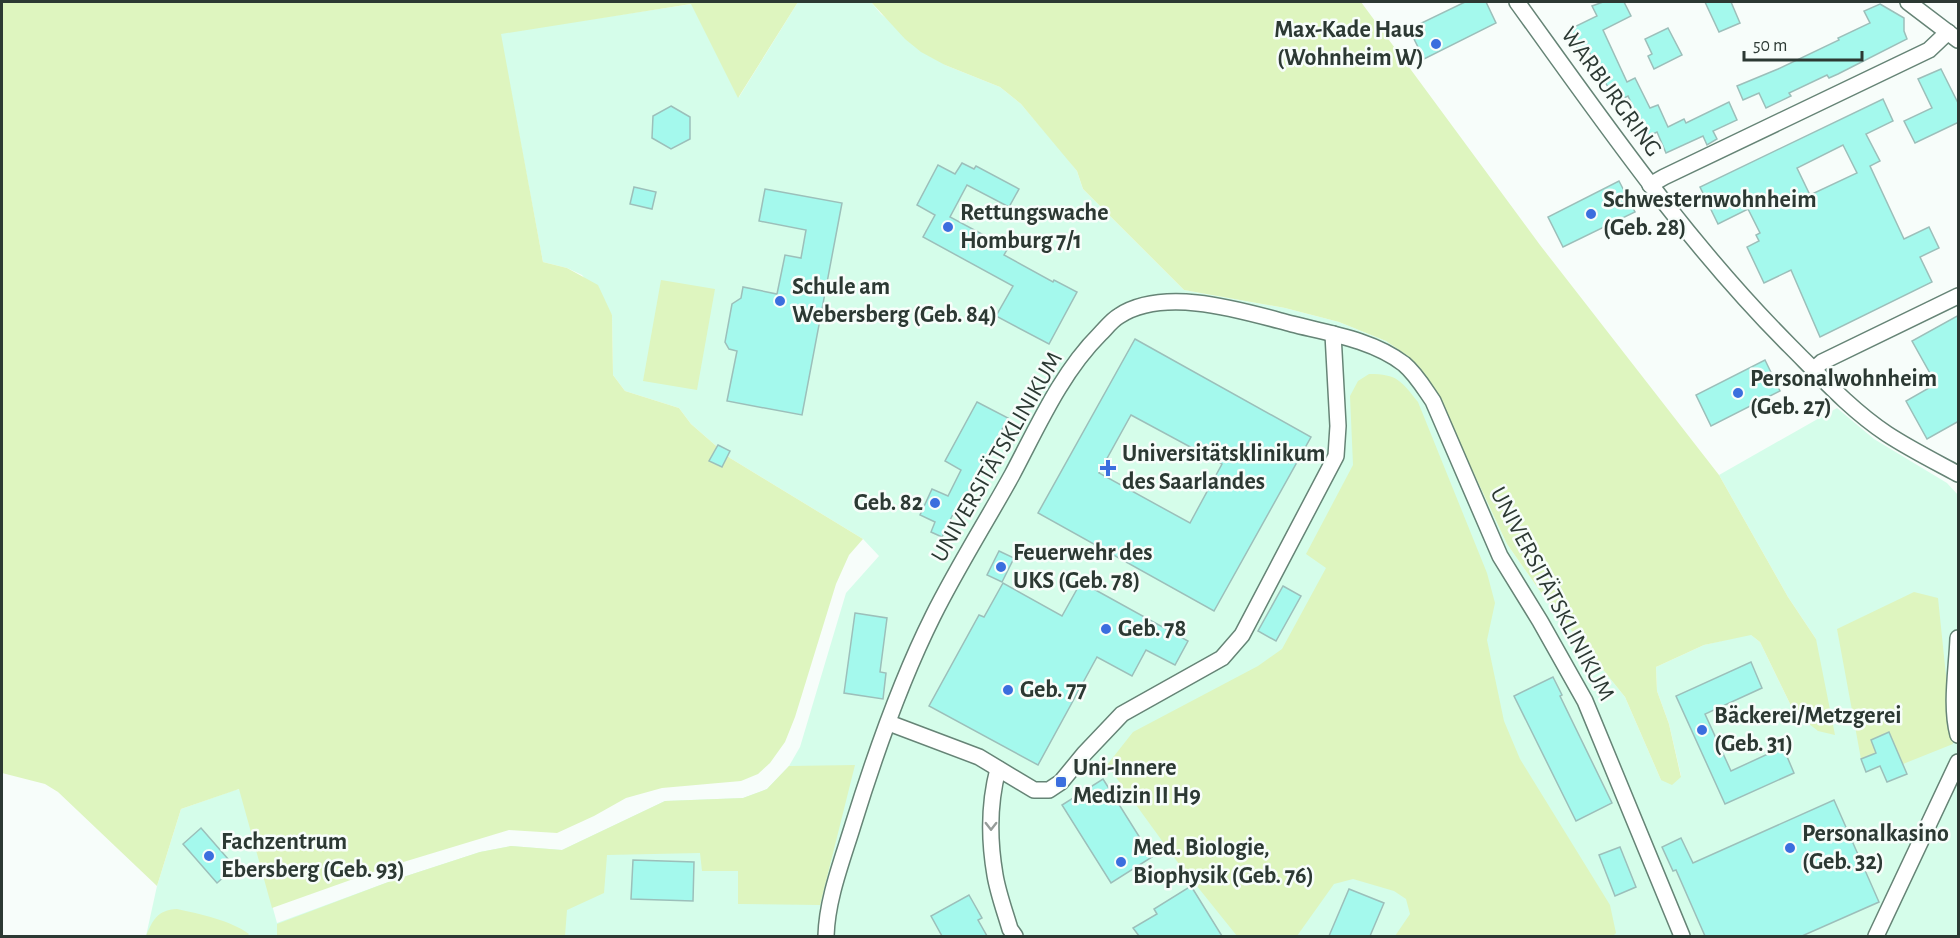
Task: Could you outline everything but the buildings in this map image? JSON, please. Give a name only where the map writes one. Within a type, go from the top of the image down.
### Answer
[{"type":"street","name":"WARBURGRING","points":[[1517,2],[1650,185],[1695,243],[1746,302],[1859,413],[1887,434],[1959,474]]},
{"type":"street","points":[[1650,185],[1929,50],[1953,36],[1908,2]]},
{"type":"street","points":[[1813,370],[1822,362],[1959,296]]},
{"type":"street","name":"UNIVERSITÄTSKLINIKUM","points":[[826,936],[826,919],[840,867],[865,787],[909,667],[934,615],[1057,391],[1085,349],[1117,317],[1146,306],[1182,301],[1258,315],[1370,346],[1405,365],[1419,380],[1433,401],[1500,556],[1585,701],[1682,936]]},
{"type":"street","points":[[888,723],[979,758],[1034,790],[1049,790],[1061,782],[1122,714],[1222,658],[1242,635],[1336,456],[1338,426],[1333,334]]},
{"type":"street","points":[[1959,638],[1956,687],[1956,722],[1959,735]]},
{"type":"street","points":[[1876,936],[1959,762]]},
{"type":"street","points":[[998,769],[991,794],[991,834],[995,876],[1010,929],[1015,936]]},
{"type":"shaded area","name":"Universitätsklinikum des Saarlandes","points":[[798,2],[871,2],[881,14],[945,65],[1000,87],[1021,104],[1063,153],[1077,171],[1083,189],[1184,290],[1285,308],[1339,322],[1386,341],[1408,356],[1421,369],[1438,397],[1507,544],[1542,594],[1625,697],[1661,780],[1681,776],[1669,724],[1657,691],[1656,667],[1704,645],[1750,634],[1760,642],[1794,712],[1816,639],[1788,597],[1719,475],[1837,408],[1874,439],[1947,483],[1958,495],[1958,936],[146,936],[157,886],[181,809],[235,790],[240,789],[277,923],[391,881],[480,852],[511,846],[562,850],[665,801],[743,798],[767,789],[789,766],[800,747],[846,593],[879,556],[863,539],[730,458],[691,424],[679,408],[625,391],[613,375],[612,315],[582,275],[567,268],[543,262],[500,33],[692,4],[739,97]]},
{"type":"green space","points":[[2,2],[798,2],[738,98],[691,4],[501,34],[543,262],[567,268],[598,285],[612,315],[613,375],[625,391],[679,408],[691,424],[730,458],[863,539],[849,555],[836,584],[795,717],[785,742],[770,763],[758,774],[741,781],[662,788],[626,798],[557,833],[509,830],[387,867],[272,908],[239,789],[181,809],[157,886],[58,792],[45,784],[2,773]]},
{"type":"green space","points":[[871,2],[1361,2],[1540,245],[1719,475],[1788,597],[1816,639],[1835,735],[1818,731],[1794,712],[1760,642],[1751,635],[1704,645],[1656,667],[1657,691],[1669,724],[1681,777],[1672,785],[1661,780],[1625,697],[1542,594],[1507,544],[1438,397],[1421,369],[1408,356],[1386,341],[1339,322],[1285,308],[1184,290],[1083,189],[1077,171],[1021,104],[1000,87],[945,65],[921,52],[905,39]]},
{"type":"green space","points":[[661,280],[715,289],[697,390],[643,381]]},
{"type":"green space","points":[[1369,374],[1393,377],[1418,402],[1487,573],[1495,603],[1487,640],[1504,721],[1520,759],[1610,905],[1616,933],[1613,936],[1395,936],[1410,914],[1406,899],[1394,891],[1353,879],[1334,884],[1297,936],[1237,936],[1176,860],[1107,765],[1133,732],[1258,666],[1282,649],[1326,568],[1306,554],[1353,465],[1350,396],[1358,381]]},
{"type":"green space","points":[[1914,592],[1938,598],[1953,744],[1903,764],[1889,732],[1871,740],[1876,753],[1861,759],[1837,629]]},
{"type":"green space","points":[[855,765],[820,905],[738,904],[738,871],[702,871],[700,853],[607,855],[604,893],[567,910],[565,936],[277,936],[277,924],[391,881],[480,852],[511,846],[562,850],[665,801],[743,798],[767,789],[789,766]]},
{"type":"green space","points":[[177,909],[224,921],[249,934],[247,936],[146,936],[160,914]]},
{"type":"place","name":"Max-Kade Haus (Wohnheim W)","points":[[1436,44]]},
{"type":"place","name":"Schwesternwohnheim (Geb. 28)","points":[[1591,214]]},
{"type":"place","name":"Rettungswache Homburg 7/1","points":[[948,227]]},
{"type":"place","name":"Schule am Webersberg (Geb. 84)","points":[[780,301]]},
{"type":"place","name":"Personalwohnheim (Geb. 27)","points":[[1738,393]]},
{"type":"place","name":"Universitätsklinikum des Saarlandes","points":[[1108,468]]},
{"type":"place","name":"Geb. 82","points":[[935,503]]},
{"type":"place","name":"Feuerwehr des UKS (Geb. 78)","points":[[1001,567]]},
{"type":"place","name":"Geb. 78","points":[[1106,629]]},
{"type":"place","name":"Geb. 77","points":[[1008,690]]},
{"type":"place","name":"Bäckerei/Metzgerei (Geb. 31)","points":[[1702,730]]},
{"type":"place","name":"Uni-Innere Medizin II H9","points":[[1061,782]]},
{"type":"place","name":"Personalkasino (Geb. 32)","points":[[1790,848]]},
{"type":"place","name":"Fachzentrum Ebersberg (Geb. 93)","points":[[209,856]]},
{"type":"place","name":"Med. Biologie, Biophysik (Geb. 76)","points":[[1121,862]]}]
